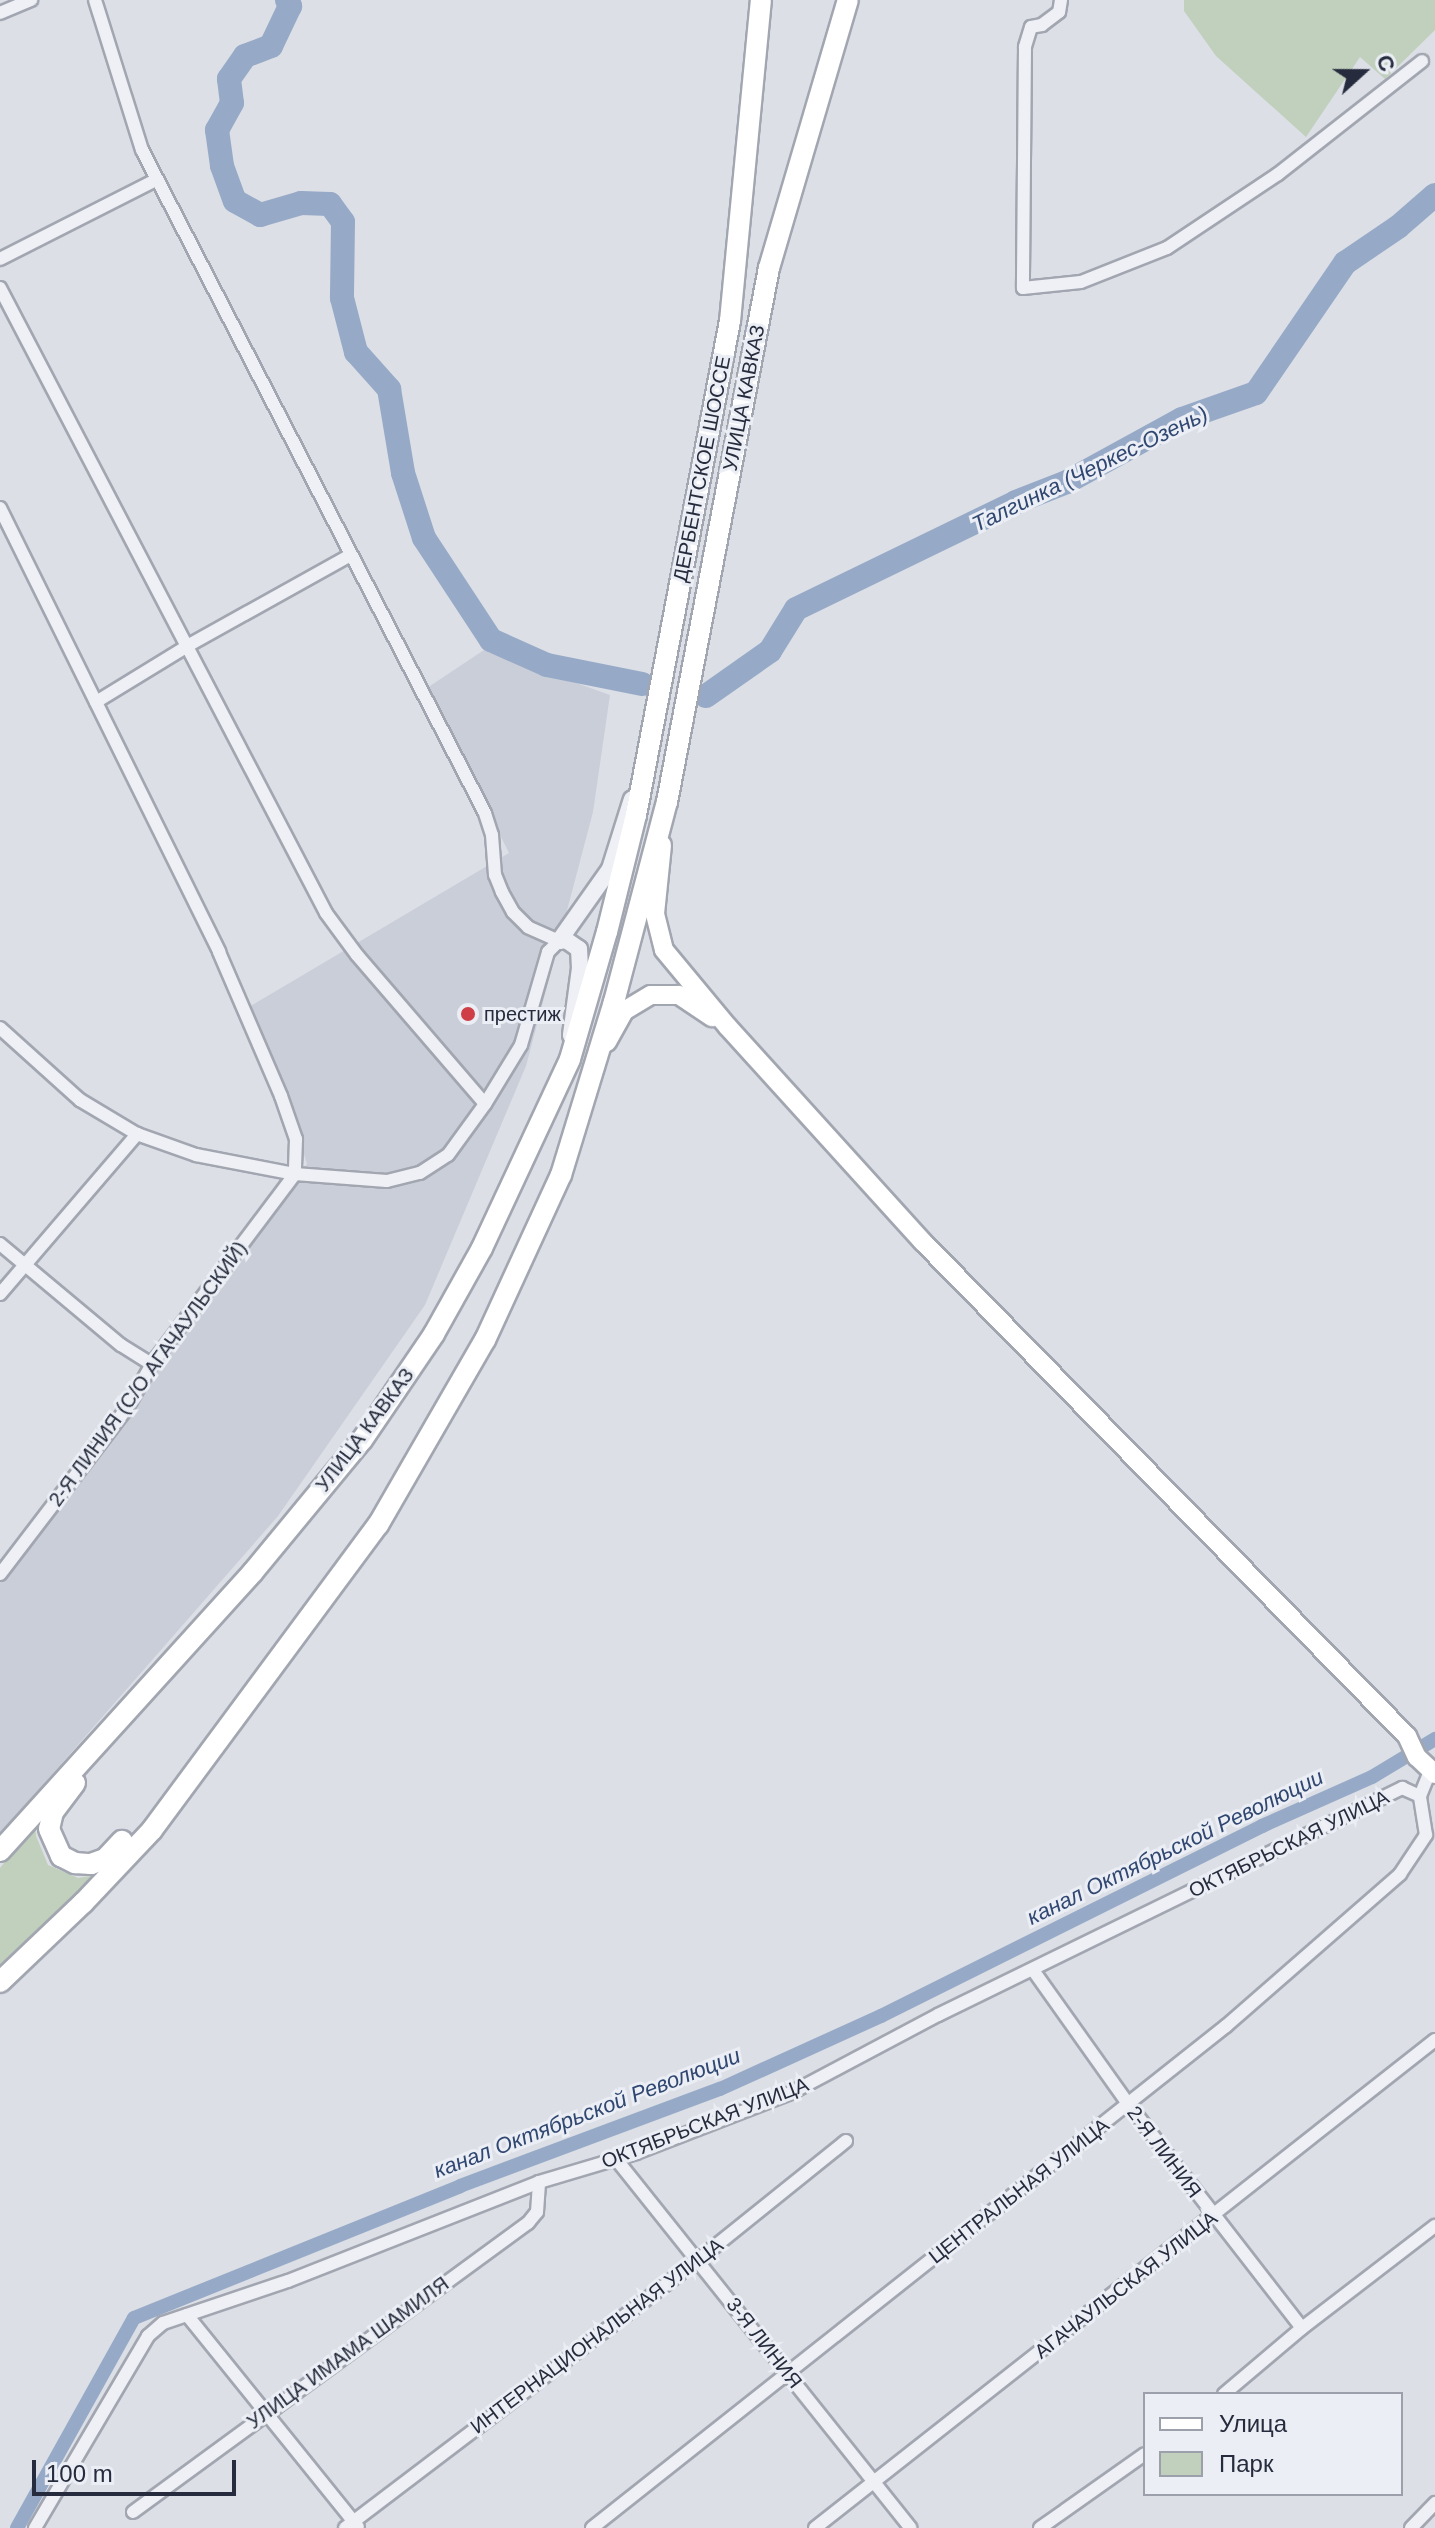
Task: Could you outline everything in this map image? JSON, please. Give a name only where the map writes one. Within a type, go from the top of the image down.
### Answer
[{"type":"highway","name":"ДЕРБЕНТСКОЕ ШОССЕ","points":[[607,932],[648,753],[730,321],[761,3]]},
{"type":"highway","name":"УЛИЦА КАВКАЗ","points":[[228,1730],[378,1525],[485,1340],[561,1175],[667,802],[769,268],[846,4]]},
{"type":"highway","name":"УЛИЦА КАВКАЗ","points":[[0,1851],[253,1572],[362,1440],[434,1334],[482,1248],[570,1059],[607,932]]},
{"type":"highway","points":[[168,1663],[53,1812],[49,1829],[61,1856],[75,1863],[91,1864],[105,1859],[228,1730]]},
{"type":"highway","points":[[0,1982],[83,1903],[152,1830],[228,1730]]},
{"type":"main road","points":[[667,802],[655,914],[664,950],[728,1027],[954,1274],[1407,1736],[1417,1757],[1432,1773]]},
{"type":"main road","points":[[593,1069],[624,1011],[651,995],[679,995],[728,1027]]},
{"type":"street","points":[[0,13],[31,0]]},
{"type":"street","points":[[95,0],[131,116],[156,180],[485,813],[492,835],[495,875],[502,892],[513,912],[528,927],[559,941],[566,940],[579,949],[580,968],[570,1059]]},
{"type":"street","points":[[1061,0],[1059,12],[1042,25],[1031,27],[1025,47],[1023,288],[1081,282],[1167,248],[1278,174],[1422,61]]},
{"type":"street","points":[[0,259],[156,180]]},
{"type":"street","points":[[0,288],[189,645],[326,913],[357,955],[485,1104]]},
{"type":"street","points":[[0,508],[219,952],[281,1096],[296,1139],[295,1174]]},
{"type":"street","points":[[96,702],[189,645],[351,555]]},
{"type":"street","points":[[0,1028],[80,1100],[137,1134],[196,1155],[340,1180],[387,1181],[420,1173],[448,1155],[485,1104],[521,1045],[548,952],[610,869],[648,753]]},
{"type":"street","points":[[0,1294],[137,1134]]},
{"type":"street","name":"2-Я ЛИНИЯ (С/О АГАЧАУЛЬСКИЙ)","points":[[0,1574],[127,1408],[152,1364],[295,1174]]},
{"type":"street","points":[[0,1244],[121,1345],[152,1364]]},
{"type":"street","points":[[1431,1837],[1420,1796],[1432,1773]]},
{"type":"street","name":"ОКТЯБРЬСКАЯ УЛИЦА","points":[[35,2528],[148,2336],[163,2323],[288,2281],[539,2182],[616,2159],[793,2092],[1402,1788],[1420,1796]]},
{"type":"street","name":"ЦЕНТРАЛЬНАЯ УЛИЦА","points":[[592,2528],[1129,2105],[1400,1874],[1431,1837]]},
{"type":"street","name":"2-Я ЛИНИЯ","points":[[1033,1970],[1212,2217],[1302,2328]]},
{"type":"street","name":"АГАЧАУЛЬСКАЯ УЛИЦА","points":[[815,2528],[1435,2040]]},
{"type":"street","name":"ИНТЕРНАЦИОНАЛЬНАЯ УЛИЦА","points":[[352,2526],[698,2260],[846,2141]]},
{"type":"street","name":"3-Я ЛИНИЯ","points":[[616,2159],[911,2528]]},
{"type":"street","name":"УЛИЦА ИМАМА ШАМИЛЯ","points":[[133,2512],[528,2223],[537,2212],[539,2182]]},
{"type":"street","points":[[1226,2392],[1302,2328],[1435,2226]]},
{"type":"street","points":[[187,2315],[266,2412],[352,2526]]},
{"type":"street","points":[[1040,2528],[1143,2455]]},
{"type":"street","points":[[1411,2528],[1435,2503]]},
{"type":"shaded area","points":[[499,640],[537,669],[610,695],[593,812],[526,1066],[425,1305],[278,1516],[0,1834],[0,1581],[307,1164],[282,1082],[249,1007],[509,853],[427,688]]},
{"type":"green space","points":[[1184,0],[1435,0],[1435,30],[1385,79],[1360,57],[1306,137],[1216,56],[1184,11]]},
{"type":"green space","points":[[35,1823],[36,1836],[48,1865],[78,1878],[96,1875],[0,1965],[0,1868]]},
{"type":"waterway","name":"Талгинка (Черкес-Озень)","points":[[287,0],[290,6],[271,46],[245,56],[229,79],[232,103],[217,130],[222,166],[235,201],[260,215],[301,203],[330,204],[343,222],[342,298],[356,352],[389,389],[403,473],[424,538],[491,640],[547,665],[642,684]]},
{"type":"waterway","name":"Талгинка (Черкес-Озень)","points":[[706,696],[770,651],[796,609],[1016,502],[1067,482],[1182,419],[1256,393],[1345,263],[1398,227],[1435,195]]},
{"type":"waterway","name":"канал Октябрьской Революции","points":[[17,2528],[134,2318],[460,2186],[720,2089],[881,2016],[1262,1826],[1372,1777],[1435,1739]]},
{"type":"place","name":"престиж","points":[[468,1014]]}]
